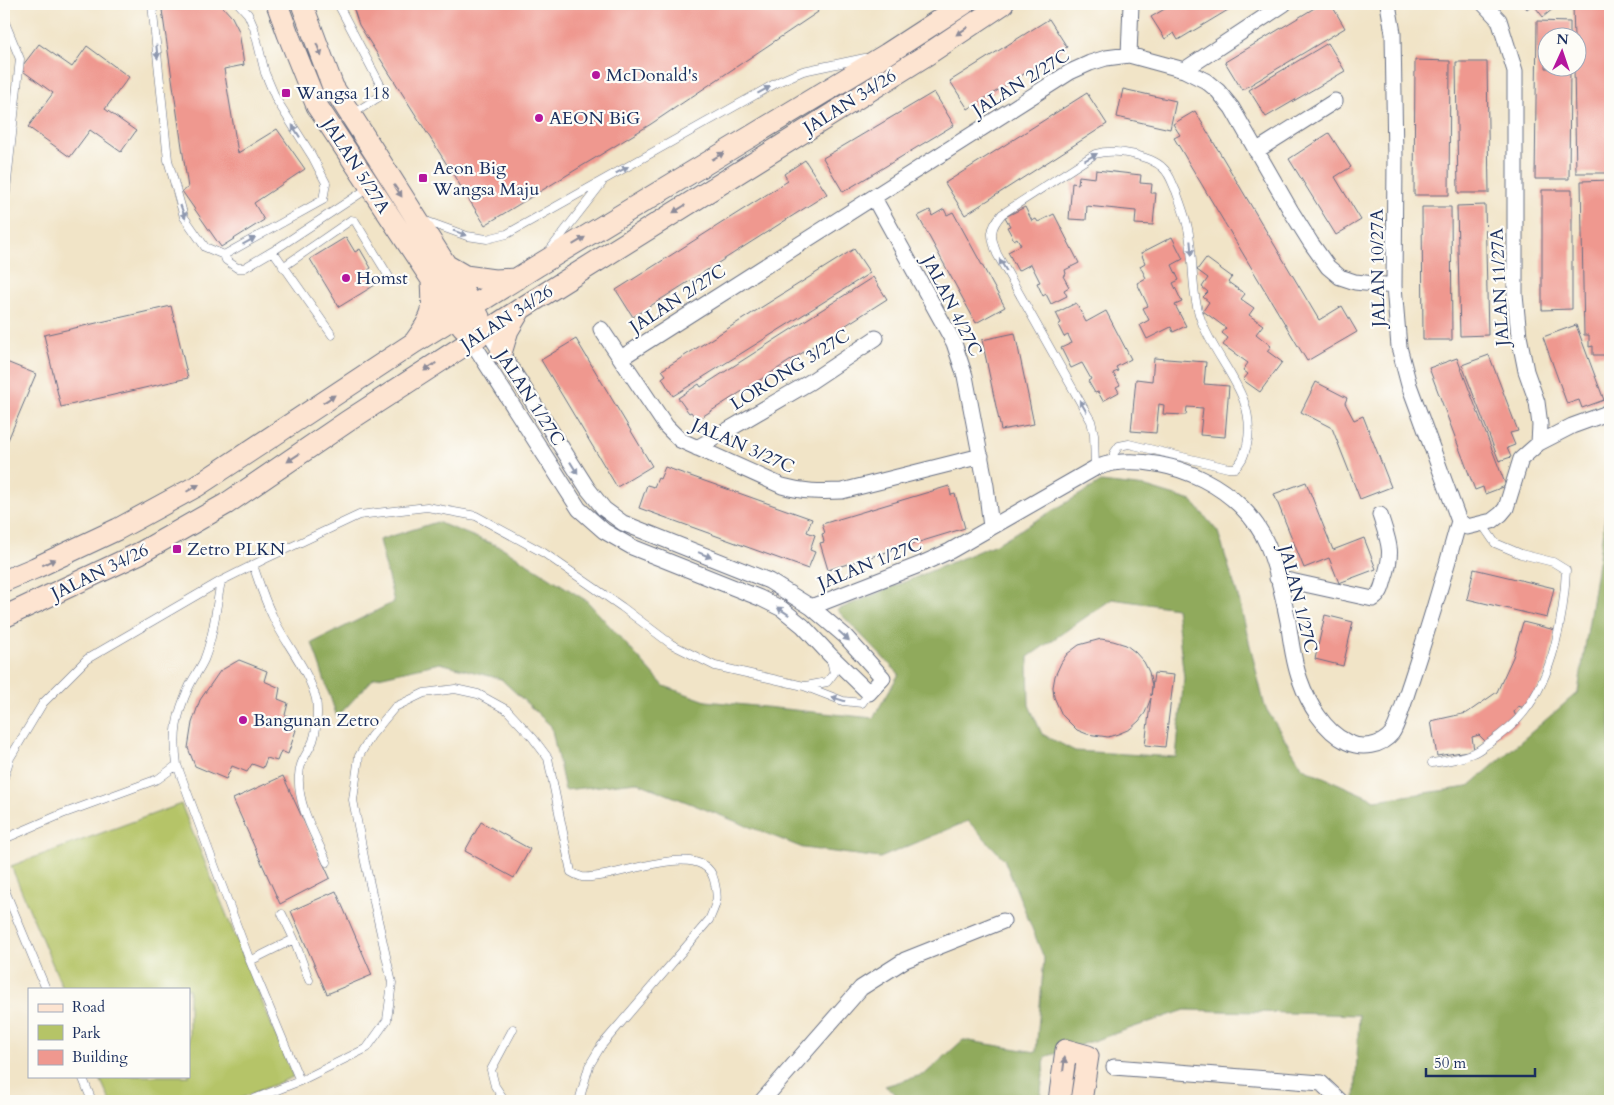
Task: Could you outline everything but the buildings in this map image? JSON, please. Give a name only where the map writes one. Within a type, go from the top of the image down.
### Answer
[{"type":"main road","name":"JALAN 5/27A","points":[[277,4],[317,106],[432,281],[464,312]]},
{"type":"main road","name":"JALAN 5/27A","points":[[302,4],[333,87],[445,265],[464,312]]},
{"type":"main road","name":"JALAN 34/26","points":[[4,581],[118,528],[197,486],[415,342],[887,54],[964,4]]},
{"type":"main road","name":"JALAN 34/26","points":[[4,618],[140,553],[226,504],[479,335],[928,54],[1003,4]]},
{"type":"main road","points":[[445,265],[465,276],[494,280],[517,279]]},
{"type":"main road","points":[[415,342],[429,321],[434,306],[432,281]]},
{"type":"main road","points":[[501,353],[508,330],[522,308]]},
{"type":"main road","points":[[464,312],[479,335]]},
{"type":"main road","points":[[1059,1101],[1066,1050],[1088,1056],[1081,1101]]},
{"type":"street","points":[[1129,55],[1131,4]]},
{"type":"street","points":[[1184,70],[1284,4]]},
{"type":"street","name":"JALAN 10/27A","points":[[1388,4],[1392,33],[1396,214],[1394,286],[1396,321],[1402,365],[1459,521]]},
{"type":"street","name":"JALAN 11/27A","points":[[1484,4],[1499,20],[1514,71],[1515,295],[1519,336],[1526,371],[1537,402],[1540,425],[1539,443]]},
{"type":"street","name":"JALAN 2/27C","points":[[621,358],[1070,72],[1106,58],[1129,55],[1184,70],[1206,81],[1218,91],[1232,108],[1311,243],[1328,267],[1340,277],[1355,282],[1394,286]]},
{"type":"street","points":[[1256,150],[1334,101]]},
{"type":"street","name":"JALAN 4/27C","points":[[874,198],[954,343],[967,384],[990,527]]},
{"type":"street","name":"JALAN 3/27C","points":[[601,330],[666,426],[680,440],[782,486],[800,491],[842,490],[980,456]]},
{"type":"street","name":"JALAN 1/27C","points":[[479,335],[501,353],[588,489],[604,508],[623,523],[769,581],[811,607],[845,636],[883,678],[869,693],[803,626],[782,610],[760,598],[632,547],[604,531],[579,509],[479,335]]},
{"type":"street","name":"LORONG 3/27C","points":[[697,448],[810,382],[876,338]]},
{"type":"street","points":[[1459,521],[1467,527],[1492,521],[1506,508],[1521,458],[1539,443],[1572,426],[1605,414],[1610,410]]},
{"type":"street","name":"JALAN 1/27C","points":[[811,607],[919,566],[950,551],[1095,468],[1113,463],[1162,465],[1188,472],[1206,480],[1245,512],[1258,528],[1267,545],[1277,578],[1288,621],[1293,660],[1300,682],[1312,706],[1326,726],[1340,738],[1355,746],[1370,746],[1382,741],[1392,733],[1417,663],[1459,521]]},
{"type":"street","points":[[1277,578],[1372,599],[1377,597],[1389,565],[1390,550],[1380,515]]},
{"type":"street","points":[[762,1101],[861,988],[905,960],[1002,921]]},
{"type":"street","points":[[1114,1067],[1321,1083],[1340,1101]]},
{"type":"lane","points":[[152,4],[168,160],[184,217],[205,247],[224,255],[226,260],[238,268],[244,268],[370,187]]},
{"type":"lane","points":[[224,255],[323,200],[326,183],[312,156],[276,99],[265,73],[254,28],[248,14],[239,4]]},
{"type":"lane","points":[[338,4],[381,86],[382,92],[379,97],[350,115]]},
{"type":"lane","points":[[4,20],[20,59],[4,209]]},
{"type":"lane","points":[[414,217],[467,236],[486,239],[506,234],[780,81],[803,71],[887,54]]},
{"type":"lane","points":[[1095,468],[1094,434],[1091,421],[997,254],[991,238],[992,230],[1002,214],[1095,154],[1105,151],[1119,152],[1155,162],[1169,176],[1181,204],[1189,233],[1198,310],[1215,350],[1242,395],[1248,410],[1249,428],[1244,458],[1235,468],[1228,468],[1129,444],[1119,446],[1114,453],[1113,463]]},
{"type":"lane","points":[[537,266],[603,180]]},
{"type":"lane","points":[[283,267],[351,220],[355,221],[390,280]]},
{"type":"lane","points":[[273,251],[332,335]]},
{"type":"lane","points":[[4,777],[10,758],[43,702],[88,659],[221,581],[359,515],[427,507],[476,516],[544,553],[622,607],[671,644],[716,666],[804,686],[843,701],[862,703],[869,693]]},
{"type":"lane","points":[[1432,763],[1452,760],[1474,753],[1511,727],[1525,711],[1539,687],[1550,662],[1559,626],[1566,570],[1553,562],[1521,554],[1495,543],[1482,524]]},
{"type":"lane","points":[[253,565],[272,616],[304,672],[316,701],[313,740],[302,761],[299,775],[300,795],[328,862]]},
{"type":"lane","points":[[221,581],[211,638],[203,661],[189,686],[178,714],[174,743],[177,765],[250,961],[300,1080]]},
{"type":"lane","points":[[804,686],[827,682],[834,673],[830,655]]},
{"type":"lane","points":[[249,1101],[300,1080],[368,1048],[387,1020],[392,983],[353,800],[359,756],[371,736],[395,707],[424,693],[455,688],[478,694],[507,710],[533,738],[548,758],[571,872],[582,877],[682,859],[704,865],[713,877],[718,900],[709,920],[601,1046],[589,1066],[579,1101]]},
{"type":"lane","points":[[4,839],[62,814],[158,779],[177,765]]},
{"type":"lane","points":[[4,888],[46,988]]},
{"type":"lane","points":[[282,914],[294,939],[309,980]]},
{"type":"lane","points":[[250,961],[294,939]]},
{"type":"lane","points":[[504,1101],[494,1086],[491,1070],[513,1029]]},
{"type":"lane","points":[[83,1078],[92,1101]]},
{"type":"green space","points":[[1101,482],[1146,487],[1192,501],[1218,532],[1239,600],[1265,707],[1303,768],[1375,800],[1468,787],[1578,692],[1610,485],[1610,1101],[1355,1101],[1359,1015],[1185,1010],[1045,1057],[1040,1101],[904,1101],[885,1086],[925,1074],[963,1040],[1036,1052],[1044,958],[1004,859],[968,821],[880,858],[803,848],[636,782],[565,790],[551,726],[501,679],[440,663],[374,678],[337,717],[312,643],[394,602],[379,540],[437,522],[503,548],[587,601],[664,686],[706,701],[873,718],[899,674],[837,610],[998,543]],"holes":[[[1112,599],[1176,608],[1184,678],[1176,757],[1075,751],[1042,734],[1029,705],[1028,657]]]},
{"type":"green space","points":[[181,804],[293,1077],[234,1101],[110,1101],[100,1078],[190,1078],[190,988],[63,988],[11,866]]},
{"type":"place","name":"McDonald's","points":[[596,75]]},
{"type":"place","name":"Wangsa 118","points":[[286,93]]},
{"type":"place","name":"AEON BiG","points":[[539,118]]},
{"type":"place","name":"Aeon Big Wangsa Maju","points":[[423,178]]},
{"type":"place","name":"Homst","points":[[346,278]]},
{"type":"place","name":"Zetro PLKN","points":[[177,549]]},
{"type":"place","name":"Bangunan Zetro","points":[[243,720]]}]
